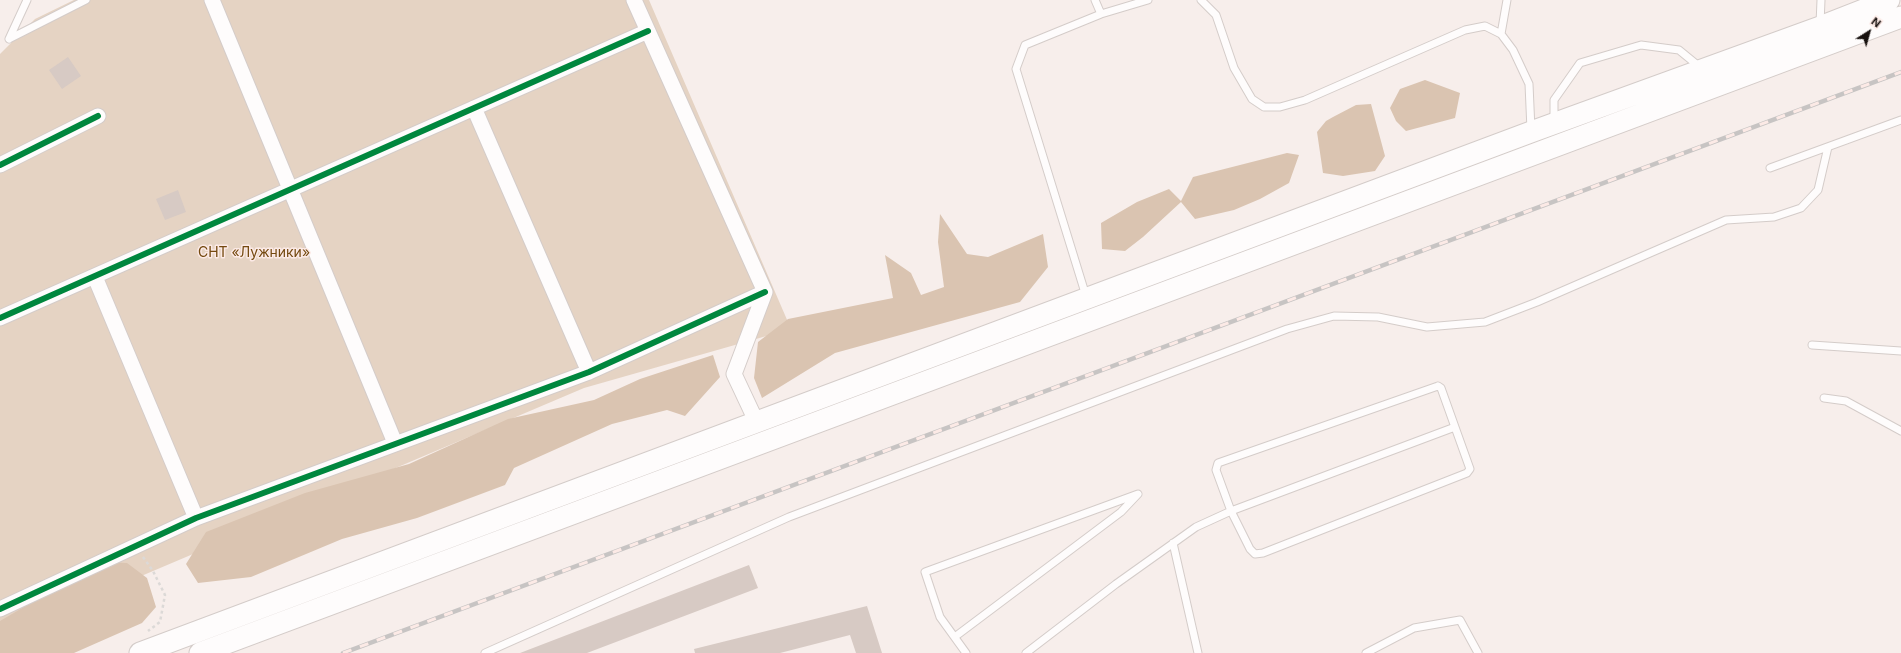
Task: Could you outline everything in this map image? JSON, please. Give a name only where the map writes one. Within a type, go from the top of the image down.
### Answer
[{"type":"main road","points":[[141,644],[757,423],[1554,123],[1820,27],[1889,0]]},
{"type":"main road","points":[[200,653],[1901,17]]},
{"type":"street","points":[[212,0],[395,443]]},
{"type":"street","points":[[634,0],[765,292],[734,374],[757,423]]},
{"type":"street","points":[[0,318],[648,31]]},
{"type":"street","points":[[474,108],[589,372]]},
{"type":"street","points":[[0,165],[98,116]]},
{"type":"street","points":[[95,277],[196,518]]},
{"type":"street","points":[[0,608],[196,518],[589,372],[765,292]]},
{"type":"lane","points":[[27,0],[9,39],[86,0]]},
{"type":"lane","points":[[1095,0],[1101,14]]},
{"type":"lane","points":[[1087,298],[1016,69],[1025,46],[1101,14],[1148,0]]},
{"type":"lane","points":[[1201,0],[1216,16],[1234,68],[1252,99],[1264,107],[1280,107],[1305,100],[1465,30],[1485,26],[1501,34],[1513,50],[1529,84],[1531,132]]},
{"type":"lane","points":[[1501,34],[1507,0]]},
{"type":"lane","points":[[1820,27],[1821,0]]},
{"type":"lane","points":[[1554,123],[1554,100],[1580,63],[1641,45],[1679,50],[1703,69]]},
{"type":"lane","points":[[1770,168],[1901,120]]},
{"type":"lane","points":[[485,653],[789,517],[1287,329],[1334,316],[1378,317],[1427,327],[1485,322],[1537,302],[1726,220],[1774,217],[1801,208],[1818,190],[1828,147]]},
{"type":"lane","points":[[1812,345],[1901,351]]},
{"type":"lane","points":[[1438,386],[1441,388],[1470,469],[1467,473],[1263,553],[1255,554],[1250,549],[1231,511],[1216,470],[1218,464],[1438,386]]},
{"type":"lane","points":[[1824,398],[1846,401],[1901,431]]},
{"type":"lane","points":[[1026,653],[1116,584],[1196,527],[1231,511],[1455,427]]},
{"type":"lane","points":[[956,636],[1121,512],[1138,494],[924,572],[940,617],[956,636],[966,653]]},
{"type":"lane","points":[[1173,543],[1198,653]]},
{"type":"lane","points":[[1372,652],[1414,628],[1460,620],[1478,653]]},
{"type":"path","points":[[136,546],[153,571],[165,595],[160,622],[141,644]]},
{"type":"green space","name":"СНТ «Лужники»","points":[[74,0],[649,0],[791,329],[584,388],[0,636],[0,54],[35,19]]},
{"type":"shaded area","points":[[1425,80],[1460,93],[1455,118],[1406,131],[1396,121],[1390,108],[1400,89]]},
{"type":"shaded area","points":[[1371,104],[1385,156],[1375,171],[1343,176],[1323,173],[1317,132],[1326,121],[1356,105]]},
{"type":"shaded area","points":[[1287,153],[1299,155],[1289,183],[1260,199],[1234,210],[1195,219],[1181,202],[1143,237],[1125,251],[1102,249],[1101,223],[1137,202],[1169,189],[1181,201],[1193,177]]},
{"type":"shaded area","points":[[940,214],[967,254],[988,257],[1043,234],[1048,267],[1020,302],[835,353],[762,398],[754,378],[758,342],[788,319],[893,298],[885,255],[911,273],[921,295],[944,287],[938,242]]},
{"type":"shaded area","points":[[713,355],[720,377],[685,416],[667,410],[612,424],[514,468],[505,485],[417,518],[342,539],[251,577],[198,583],[186,564],[206,532],[305,493],[409,464],[508,419],[594,400],[640,379]]},
{"type":"shaded area","points":[[101,562],[127,563],[147,578],[156,607],[142,623],[74,653],[0,653],[0,621]]},
{"type":"building","points":[[68,57],[81,76],[62,89],[49,70]]},
{"type":"building","points":[[178,190],[186,212],[165,220],[156,199]]},
{"type":"building","points":[[749,565],[758,588],[587,653],[520,653]]},
{"type":"building","points":[[867,606],[882,653],[856,653],[850,635],[780,653],[695,653],[694,649]]},
{"type":"railway","points":[[343,653],[1901,72]]},
{"type":"cycle path","points":[[0,318],[648,31]]},
{"type":"cycle path","points":[[0,165],[98,116]]},
{"type":"cycle path","points":[[0,609],[196,518],[589,372],[765,292]]}]
